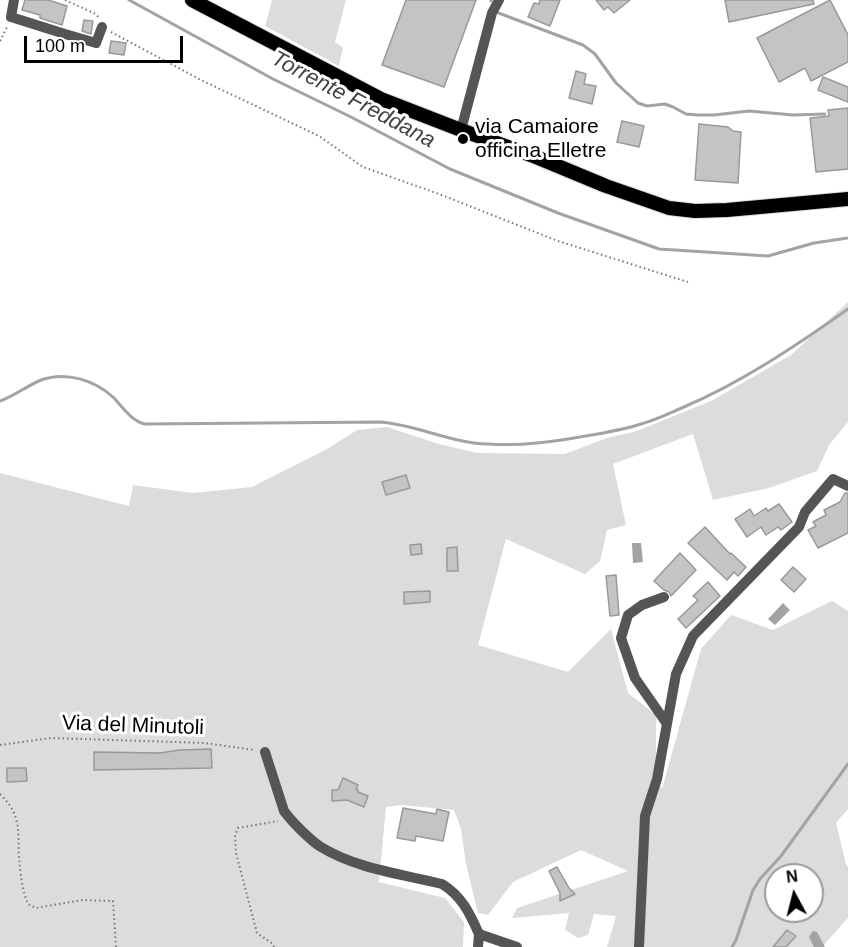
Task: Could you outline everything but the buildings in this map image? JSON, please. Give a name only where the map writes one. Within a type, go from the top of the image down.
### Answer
[{"type":"main road","points":[[192,0],[381,99],[669,208],[695,211],[727,210],[848,198]]},
{"type":"street","points":[[14,0],[11,17],[65,34],[96,43],[102,27]]},
{"type":"street","points":[[461,130],[492,13],[499,0]]},
{"type":"street","points":[[639,947],[645,816],[657,779],[676,674],[693,636],[800,527],[806,512],[833,479],[848,486]]},
{"type":"street","points":[[664,597],[642,605],[628,615],[621,638],[635,678],[667,724]]},
{"type":"street","points":[[265,752],[284,812],[320,847],[357,864],[442,884],[452,890],[462,901],[479,934],[478,947]]},
{"type":"street","points":[[479,934],[516,947]]},
{"type":"path","points":[[65,0],[96,14],[101,20],[102,27],[201,80],[319,136],[363,167],[558,241],[688,282]]},
{"type":"path","points":[[0,41],[11,17]]},
{"type":"path","name":"Via del Minutoli","points":[[0,745],[51,738],[205,743],[265,752]]},
{"type":"path","points":[[0,794],[14,813],[18,825],[19,859],[24,895],[28,904],[36,908],[83,900],[112,901],[116,947]]},
{"type":"path","points":[[274,947],[257,933],[236,853],[235,835],[238,828],[290,819]]},
{"type":"shaded area","points":[[272,0],[346,0],[335,42],[343,48],[339,66],[265,26]]},
{"type":"shaded area","points":[[848,302],[848,422],[829,445],[817,471],[769,488],[713,500],[693,434],[613,464],[626,525],[607,530],[600,561],[585,574],[506,539],[478,645],[568,672],[611,629],[628,693],[656,715],[656,777],[662,789],[701,649],[731,615],[773,630],[832,601],[848,611],[848,809],[836,823],[848,867],[848,918],[822,947],[607,947],[616,916],[594,914],[588,935],[578,938],[565,930],[569,913],[512,918],[517,908],[628,871],[581,850],[513,882],[488,915],[478,913],[466,864],[461,829],[454,810],[401,805],[386,807],[379,882],[445,898],[464,922],[463,947],[0,947],[0,473],[129,506],[133,485],[193,493],[252,487],[327,449],[357,430],[387,427],[439,444],[477,453],[565,454],[607,438],[637,431],[711,401],[791,355]]},
{"type":"shaded area","points":[[632,543],[641,543],[643,562],[633,563]]},
{"type":"shaded area","points":[[783,603],[790,610],[775,625],[768,619]]},
{"type":"shaded area","points":[[813,931],[817,932],[825,947],[814,947],[809,937]]},
{"type":"waterway","name":"Torrente Freddana","points":[[129,0],[273,79],[450,169],[558,213],[659,249],[768,256],[814,243],[848,238]]},
{"type":"waterway","points":[[496,12],[583,45],[595,54],[616,83],[638,103],[647,106],[665,104],[686,114],[698,115],[749,111],[793,115],[825,114]]},
{"type":"waterway","points":[[0,401],[41,380],[60,376],[80,379],[98,386],[114,398],[132,417],[145,424],[381,422],[474,443],[510,445],[542,443],[624,429],[668,414],[748,375],[848,309]]},
{"type":"waterway","points":[[732,947],[753,890],[781,856],[848,764]]},
{"type":"place","name":"via Camaiore officina Elletre","points":[[463,139]]}]
